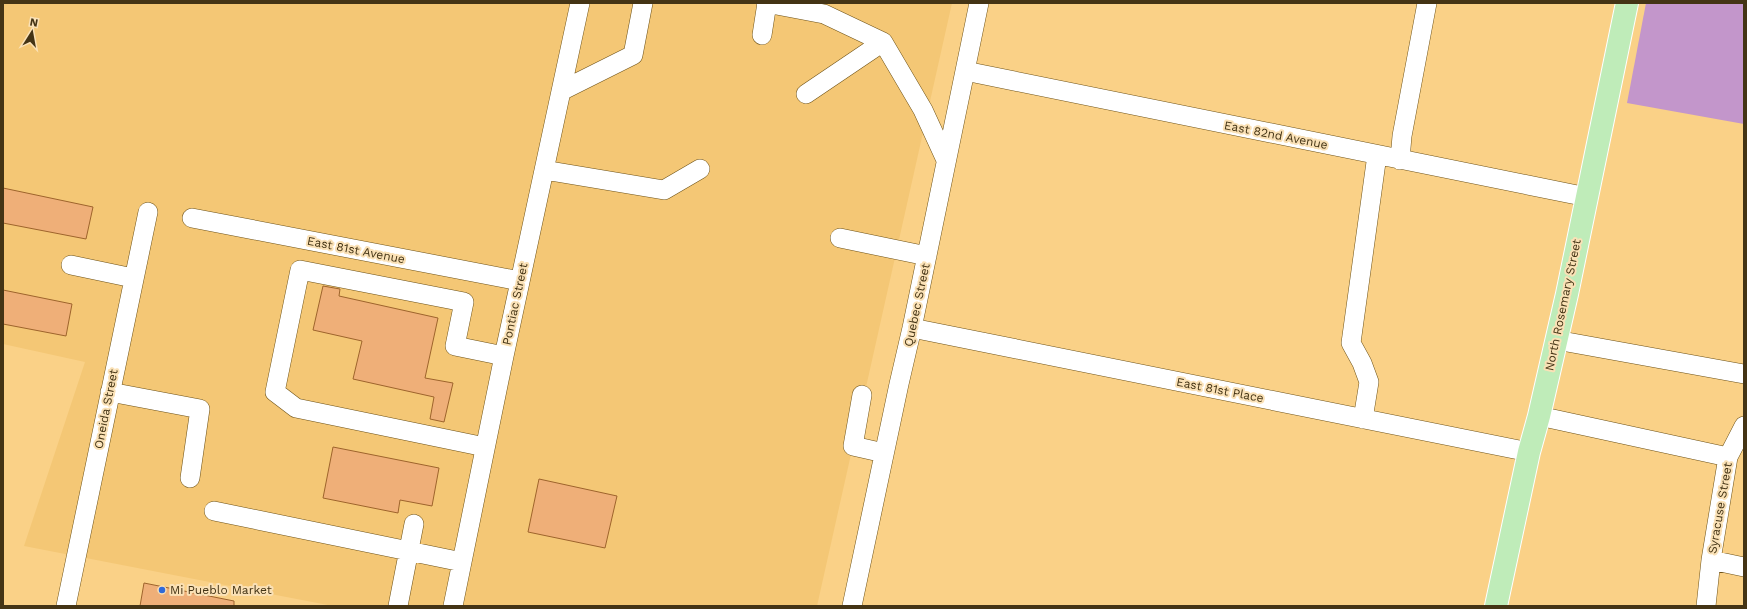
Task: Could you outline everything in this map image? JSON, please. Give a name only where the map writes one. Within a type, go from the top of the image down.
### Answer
[{"type":"main road","name":"North Rosemary Street","points":[[1500,605],[1529,452],[1539,416],[1556,340],[1627,3]]},
{"type":"street","name":"Pontiac Street","points":[[453,606],[504,356],[580,3]]},
{"type":"street","points":[[561,92],[633,55],[643,3]]},
{"type":"street","points":[[762,35],[767,3],[824,14],[883,42],[923,110],[946,160]]},
{"type":"street","name":"Quebec Street","points":[[852,606],[884,452],[912,328],[979,3]]},
{"type":"street","points":[[1400,160],[1402,136],[1427,3]]},
{"type":"street","points":[[806,94],[883,42]]},
{"type":"street","name":"East 82nd Avenue","points":[[965,72],[1400,160],[1587,196]]},
{"type":"street","points":[[1364,419],[1369,382],[1362,363],[1351,343],[1377,155]]},
{"type":"street","points":[[544,170],[664,190],[700,169]]},
{"type":"street","name":"Oneida Street","points":[[66,606],[133,278],[148,212]]},
{"type":"street","name":"East 81st Avenue","points":[[192,218],[520,281]]},
{"type":"street","points":[[840,238],[927,256]]},
{"type":"street","points":[[71,265],[133,278]]},
{"type":"street","points":[[485,447],[296,408],[275,392],[300,270],[464,302],[455,346],[504,356]]},
{"type":"street","name":"East 81st Place","points":[[912,328],[1529,452]]},
{"type":"street","points":[[1556,340],[1744,374]]},
{"type":"street","points":[[110,392],[200,409],[190,478]]},
{"type":"street","points":[[862,395],[852,446],[884,452]]},
{"type":"street","points":[[1539,416],[1728,457]]},
{"type":"street","name":"Syracuse Street","points":[[1706,600],[1728,457],[1744,426]]},
{"type":"street","points":[[214,511],[462,562]]},
{"type":"street","points":[[398,606],[414,524]]},
{"type":"street","points":[[1711,560],[1744,567]]},
{"type":"shaded area","points":[[3,3],[952,3],[817,606],[333,606],[24,546],[85,362],[3,344]]},
{"type":"shaded area","points":[[1646,3],[1744,3],[1744,124],[1627,103]]},
{"type":"building","points":[[3,188],[93,207],[86,239],[3,223]]},
{"type":"building","points":[[323,286],[340,289],[339,296],[438,318],[425,378],[453,383],[444,422],[430,419],[434,397],[353,379],[362,341],[313,330]]},
{"type":"building","points":[[3,290],[72,304],[66,336],[3,324]]},
{"type":"building","points":[[333,447],[439,468],[432,506],[400,500],[398,513],[323,498]]},
{"type":"building","points":[[539,479],[617,496],[605,548],[528,532]]},
{"type":"building","name":"Mi Pueblo Market","points":[[144,583],[234,601],[234,606],[140,606]]},
{"type":"place","name":"Mi Pueblo Market","points":[[162,590]]}]
